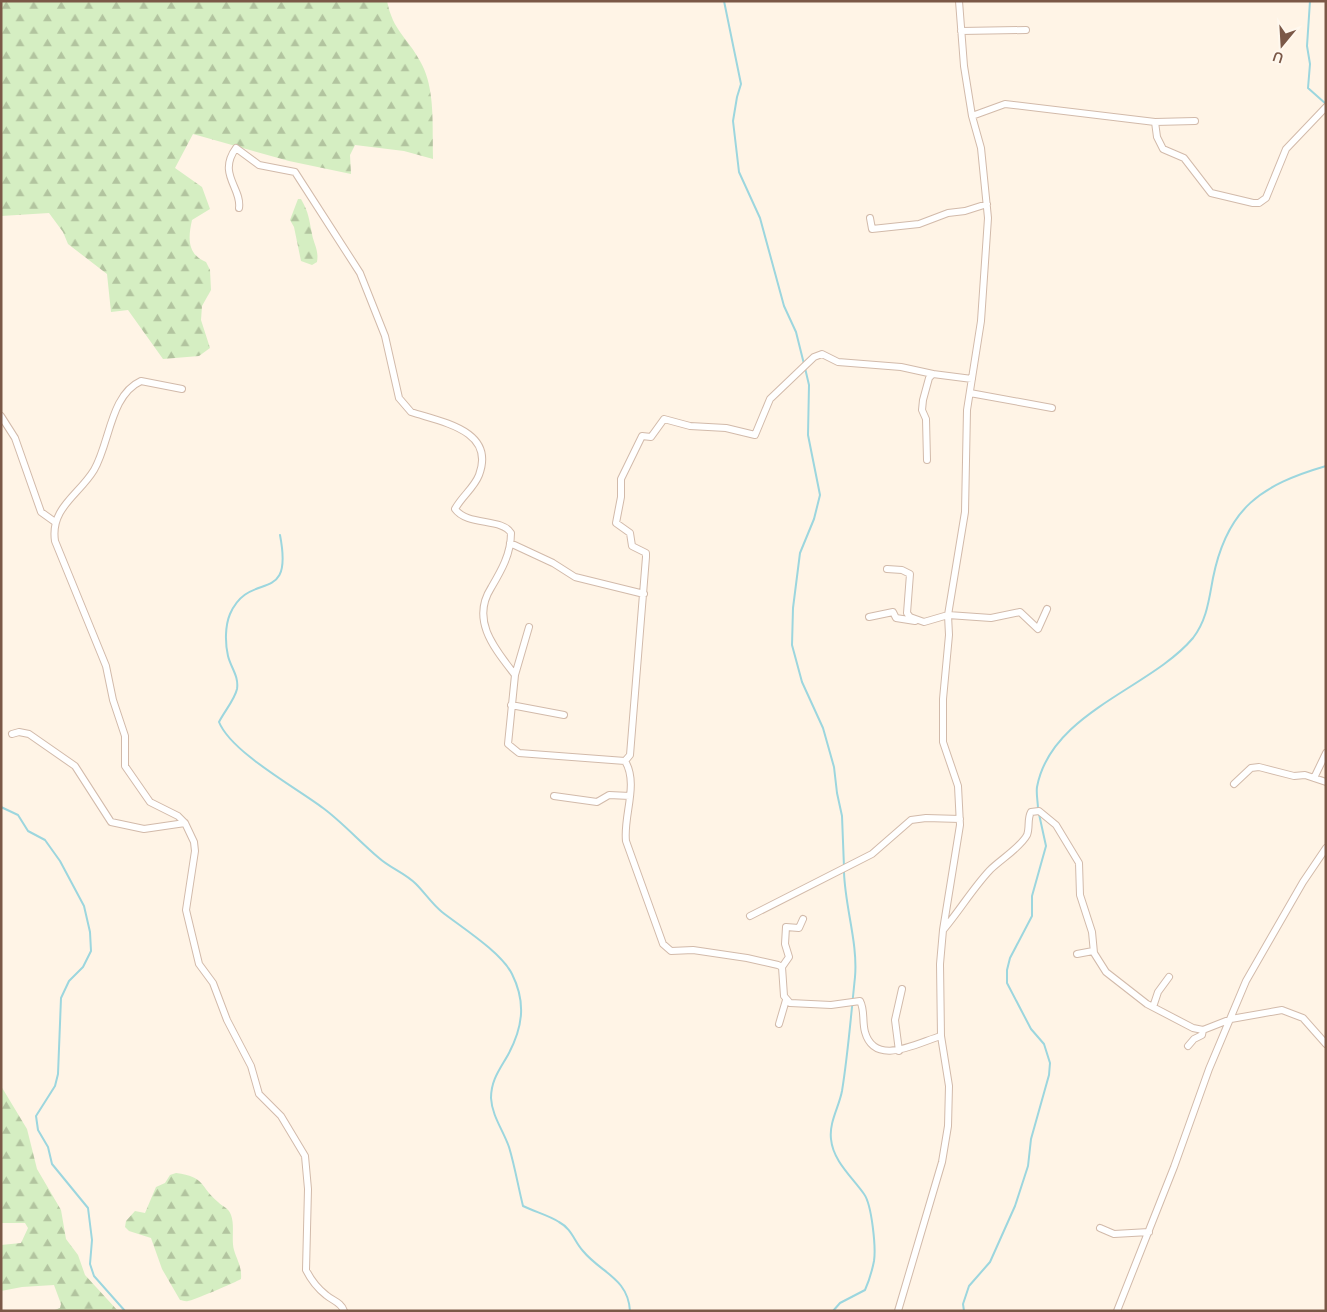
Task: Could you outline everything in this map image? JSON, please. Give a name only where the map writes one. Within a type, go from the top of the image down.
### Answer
[{"type":"street","points":[[898,1311],[946,1143],[949,1086],[941,1036],[940,964],[943,930],[959,839],[960,820],[958,786],[943,742],[942,727],[949,635],[948,615],[965,512],[967,410],[981,321],[986,262],[987,204],[981,148],[972,116],[959,1]]},
{"type":"street","points":[[961,31],[1026,30]]},
{"type":"street","points":[[972,116],[1005,104],[1155,122],[1195,121]]},
{"type":"street","points":[[1155,122],[1157,137],[1163,149],[1184,158],[1211,193],[1245,202],[1259,203],[1268,194],[1286,150],[1326,107]]},
{"type":"street","points":[[239,208],[240,201],[231,183],[229,162],[236,148],[259,165],[290,170],[298,175],[299,180],[360,273],[385,336],[396,387],[404,406],[411,412],[465,431],[478,442],[482,456],[480,474],[456,509],[464,516],[508,530],[511,533],[510,543],[501,572],[487,596],[484,620],[488,637],[515,675]]},
{"type":"street","points":[[870,218],[872,229],[911,225],[948,213],[965,211],[987,204]]},
{"type":"street","points":[[625,761],[630,755],[646,554],[632,546],[630,533],[616,523],[621,497],[619,488],[620,478],[631,461],[642,436],[651,437],[664,419],[690,426],[726,428],[754,435],[775,392],[814,357],[822,354],[838,362],[901,367],[933,374],[972,379]]},
{"type":"street","points":[[927,460],[926,419],[922,410],[922,400],[929,378],[933,374]]},
{"type":"street","points":[[182,389],[141,381],[124,394],[94,470],[67,500],[55,522],[54,534],[57,550],[70,574],[77,598],[106,666],[113,700],[124,736],[125,766],[150,802],[178,816],[186,823],[194,842],[195,851],[186,910],[199,964],[213,983],[227,1020],[251,1066],[259,1094],[281,1116],[291,1136],[303,1150],[308,1189],[306,1270],[311,1280],[326,1296],[340,1303],[344,1311]]},
{"type":"street","points":[[970,392],[1052,408]]},
{"type":"street","points":[[1,416],[15,438],[41,512],[55,522]]},
{"type":"street","points":[[510,543],[554,563],[575,577],[644,594]]},
{"type":"street","points":[[887,569],[902,570],[910,574],[907,613],[924,622]]},
{"type":"street","points":[[869,617],[893,612],[897,619],[924,622],[948,615],[991,618],[1006,613],[1020,612],[1038,629],[1047,609]]},
{"type":"street","points":[[529,627],[515,675],[507,735],[508,744],[513,750],[540,756],[625,761]]},
{"type":"street","points":[[511,705],[564,715]]},
{"type":"street","points":[[12,734],[19,732],[29,734],[75,766],[111,822],[144,829],[186,823]]},
{"type":"street","points":[[1314,778],[1326,753]]},
{"type":"street","points":[[625,761],[630,769],[626,841],[667,949],[676,952],[693,950],[733,955],[782,967]]},
{"type":"street","points":[[1234,784],[1254,768],[1271,769],[1294,776],[1314,778],[1326,782]]},
{"type":"street","points":[[554,796],[597,802],[609,795],[630,796]]},
{"type":"street","points":[[943,930],[965,904],[980,881],[1023,840],[1029,829],[1028,816],[1031,812],[1039,811],[1056,825],[1079,863],[1080,895],[1092,932],[1097,961],[1106,972],[1153,1007],[1193,1028],[1204,1030],[1231,1019],[1282,1010],[1303,1018],[1326,1044]]},
{"type":"street","points":[[750,916],[872,854],[911,820],[926,818],[960,820]]},
{"type":"street","points":[[1117,1311],[1149,1232],[1209,1069],[1250,974],[1302,882],[1326,848]]},
{"type":"street","points":[[779,1024],[786,1000],[782,967],[789,957],[784,936],[786,927],[799,928],[803,919]]},
{"type":"street","points":[[1077,954],[1094,951]]},
{"type":"street","points":[[1153,1007],[1158,992],[1169,978]]},
{"type":"street","points":[[899,1051],[895,1020],[902,989]]},
{"type":"street","points":[[786,1000],[796,1005],[860,1001],[865,1032],[869,1041],[886,1050],[899,1051],[941,1036]]},
{"type":"street","points":[[1188,1046],[1194,1039],[1202,1035],[1204,1030]]},
{"type":"street","points":[[1100,1228],[1114,1234],[1149,1232]]},
{"type":"green space","points":[[1,1],[387,1],[393,20],[420,61],[429,83],[432,109],[433,159],[404,151],[355,145],[350,155],[351,174],[289,161],[193,134],[175,168],[202,187],[210,209],[192,220],[190,245],[195,255],[206,262],[210,270],[211,290],[202,306],[201,320],[210,348],[199,356],[163,359],[128,310],[111,312],[107,274],[68,244],[63,232],[49,213],[1,216]]},
{"type":"green space","points":[[298,199],[301,199],[307,212],[317,251],[317,262],[312,265],[301,261],[294,227],[290,220]]},
{"type":"green space","points":[[1,1086],[27,1129],[37,1169],[61,1210],[66,1239],[78,1255],[85,1275],[118,1311],[52,1311],[60,1308],[61,1304],[54,1285],[22,1287],[1,1291],[1,1245],[21,1243],[28,1228],[25,1223],[1,1223]]},
{"type":"green space","points":[[176,1173],[193,1177],[230,1213],[233,1224],[233,1246],[241,1275],[241,1279],[237,1281],[187,1301],[180,1300],[162,1269],[151,1238],[129,1231],[125,1227],[126,1221],[135,1211],[145,1213],[156,1187],[165,1183],[170,1175]]},
{"type":"waterway","points":[[724,1],[741,84],[733,121],[739,172],[760,218],[784,306],[796,332],[804,364]]},
{"type":"waterway","points":[[1310,1],[1307,46],[1310,64],[1308,88],[1326,104]]},
{"type":"waterway","points":[[805,368],[809,385],[808,435],[820,495],[814,519],[800,553],[793,608],[792,645],[802,682],[823,728],[834,767],[842,816],[844,867]]},
{"type":"waterway","points":[[1038,809],[1037,787],[1046,761],[1061,739],[1081,720],[1175,656],[1198,631],[1207,609],[1219,554],[1227,534],[1238,517],[1250,503],[1265,491],[1303,473],[1326,466]]},
{"type":"waterway","points":[[280,535],[283,557],[281,572],[276,580],[248,593],[238,600],[228,619],[226,646],[236,676],[237,689],[219,722],[236,745],[250,757],[330,814],[383,862],[412,880],[438,909],[480,940],[507,966],[519,994],[521,1004],[520,1024],[514,1043],[495,1079],[491,1098],[496,1117],[509,1147],[523,1206],[555,1220],[567,1228],[590,1259],[619,1283],[628,1300],[630,1311]]},
{"type":"waterway","points":[[1,807],[18,815],[28,831],[45,840],[60,861],[84,906],[90,932],[91,951],[83,967],[69,981],[61,998],[58,1074],[55,1086],[36,1116],[38,1130],[48,1147],[52,1164],[88,1208],[92,1240],[90,1264],[94,1276],[125,1311]]},
{"type":"waterway","points":[[964,1311],[963,1304],[969,1286],[990,1262],[1015,1206],[1028,1166],[1031,1139],[1049,1075],[1050,1063],[1044,1044],[1031,1029],[1007,983],[1007,970],[1010,958],[1032,916],[1032,896],[1046,846],[1039,814]]},
{"type":"waterway","points":[[833,1311],[840,1303],[865,1290],[874,1261],[873,1227],[867,1200],[839,1162],[832,1147],[831,1139],[831,1127],[841,1097],[844,1077],[855,977],[855,951],[844,872]]}]
